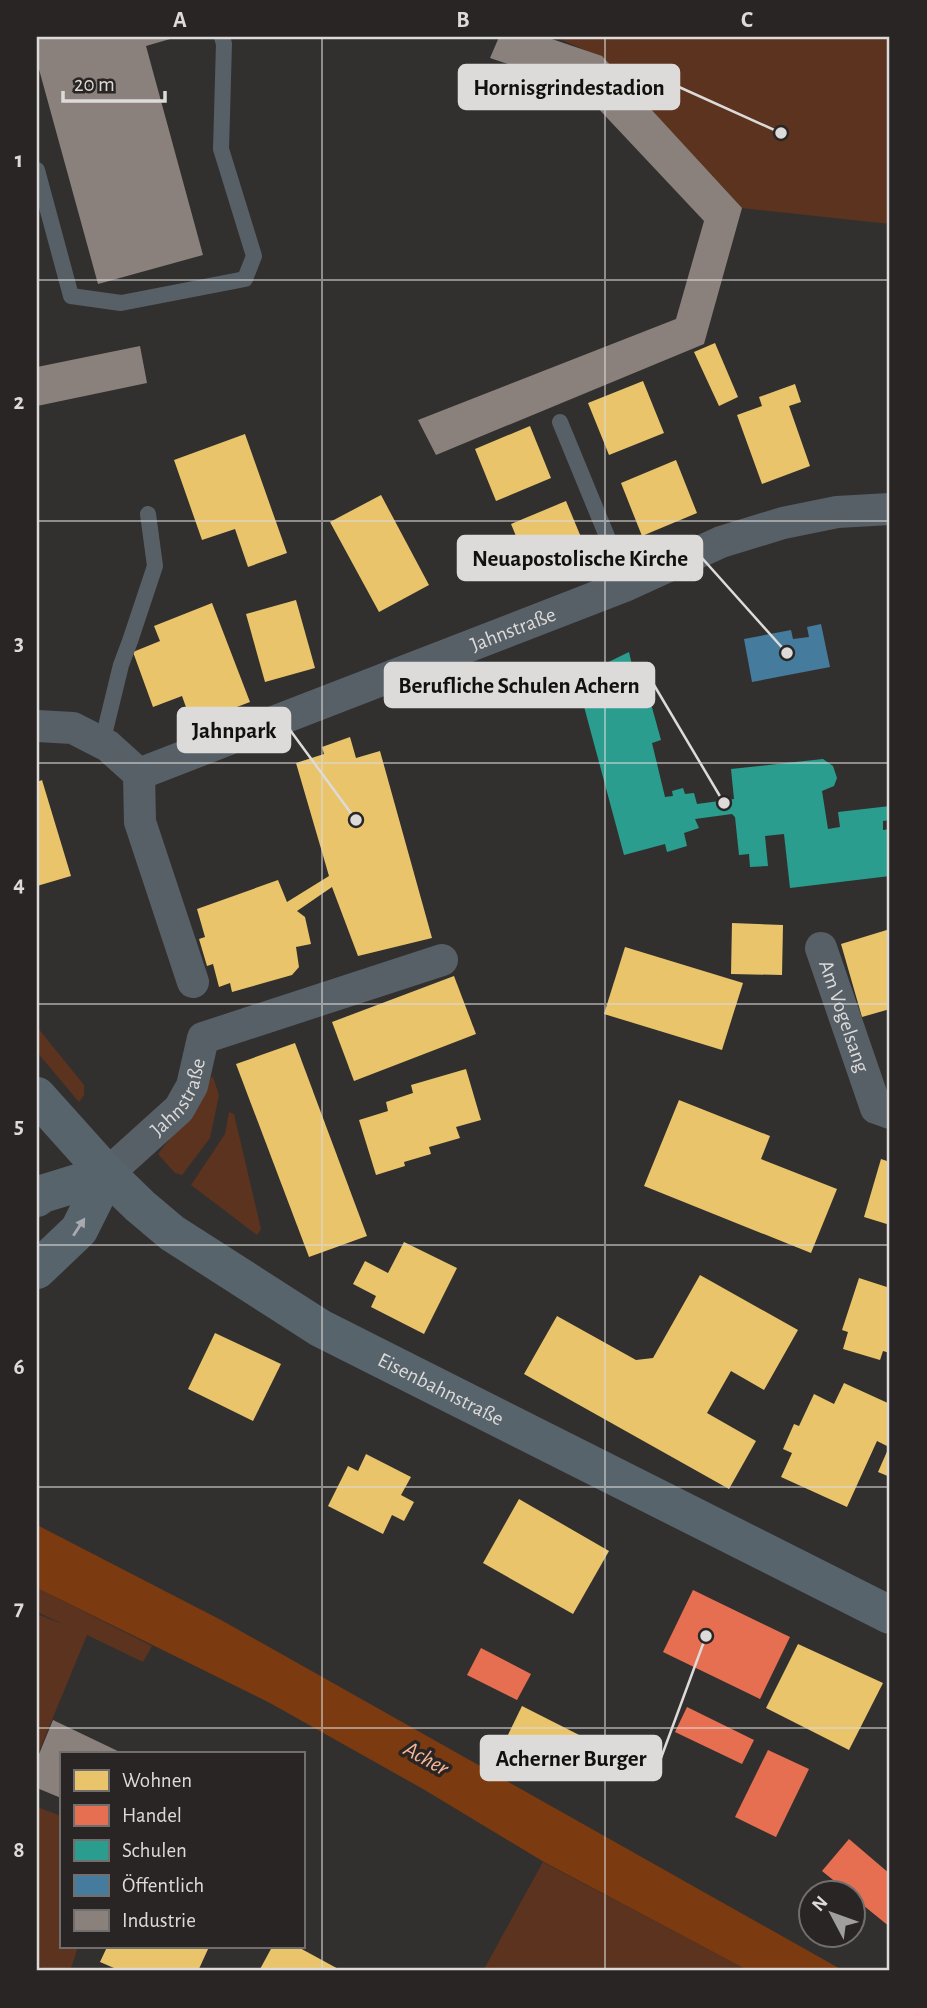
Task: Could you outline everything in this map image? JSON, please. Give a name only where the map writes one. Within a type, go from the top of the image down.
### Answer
[{"type":"street","name":"Jahnstraße","points":[[139,774],[627,585],[720,542],[783,523],[837,512],[890,509]]},
{"type":"street","points":[[37,726],[73,728],[108,746],[139,774],[140,822],[193,982]]},
{"type":"street","name":"Am Vogelsang","points":[[821,947],[876,1108],[890,1113]]},
{"type":"street","name":"Jahnstraße","points":[[107,1174],[179,1109],[192,1086],[203,1038],[442,960]]},
{"type":"street","name":"Eisenbahnstraße","points":[[37,1096],[107,1174],[172,1233],[320,1328],[890,1615]]},
{"type":"street","points":[[37,1198],[42,1194],[107,1174]]},
{"type":"street","points":[[37,1270],[79,1230],[107,1174]]},
{"type":"lane","points":[[37,170],[71,296],[121,303],[245,278],[254,256],[221,149],[222,37]]},
{"type":"lane","points":[[560,422],[627,585]]},
{"type":"lane","points":[[102,743],[121,665],[155,566],[148,514]]},
{"type":"shaded area","points":[[555,37],[890,37],[890,224],[742,208],[601,57]]},
{"type":"shaded area","points":[[37,1027],[84,1085],[84,1095],[79,1102],[37,1052]]},
{"type":"shaded area","points":[[213,1077],[219,1095],[210,1138],[182,1175],[175,1173],[158,1154],[191,1112],[206,1078]]},
{"type":"shaded area","points":[[229,1112],[234,1114],[261,1229],[257,1235],[191,1185],[225,1134]]},
{"type":"shaded area","points":[[37,1588],[152,1646],[143,1662],[87,1635],[37,1756],[37,1614],[65,1625],[37,1612]]},
{"type":"shaded area","points":[[37,1807],[60,1816],[60,1948],[78,1948],[70,1971],[52,1971],[37,1966]]},
{"type":"shaded area","points":[[543,1862],[749,1971],[483,1971]]},
{"type":"water","name":"Acher","points":[[37,1525],[221,1620],[797,1945],[797,1948],[803,1948],[844,1971],[749,1971],[544,1862],[423,1789],[270,1703],[37,1588]]},
{"type":"building: Wohnen","points":[[715,343],[738,397],[719,406],[694,352]]},
{"type":"building: Wohnen","points":[[643,381],[664,433],[609,455],[588,403]]},
{"type":"building: Wohnen","points":[[795,384],[801,402],[789,406],[810,466],[762,484],[737,415],[762,406],[759,397]]},
{"type":"building: Wohnen","points":[[530,426],[551,478],[496,501],[475,449]]},
{"type":"building: Wohnen","points":[[245,434],[287,553],[248,567],[235,529],[202,540],[174,460]]},
{"type":"building: Wohnen","points":[[676,460],[697,513],[642,536],[621,483]]},
{"type":"building: Wohnen","points":[[381,495],[429,585],[379,612],[330,522]]},
{"type":"building: Wohnen","points":[[566,501],[588,554],[533,577],[511,524]]},
{"type":"building: Wohnen","points":[[296,600],[315,668],[265,682],[246,614]]},
{"type":"building: Wohnen","points":[[212,603],[250,702],[192,724],[182,696],[153,707],[133,652],[160,641],[154,626]]},
{"type":"building: Wohnen","points":[[350,737],[356,758],[380,751],[432,938],[358,956],[332,887],[297,911],[305,917],[311,944],[296,947],[299,967],[292,975],[232,992],[230,983],[219,987],[213,964],[207,966],[199,939],[205,937],[197,909],[278,880],[287,902],[329,876],[296,763],[324,754],[322,747]]},
{"type":"building: Wohnen","points":[[42,780],[71,876],[37,886],[37,782]]},
{"type":"building: Wohnen","points":[[732,923],[783,925],[782,975],[731,974]]},
{"type":"building: Wohnen","points":[[890,929],[890,1009],[862,1017],[841,944]]},
{"type":"building: Wohnen","points":[[625,947],[743,983],[722,1050],[604,1014]]},
{"type":"building: Wohnen","points":[[454,976],[476,1034],[354,1081],[332,1022]]},
{"type":"building: Wohnen","points":[[295,1043],[367,1236],[309,1257],[236,1064]]},
{"type":"building: Wohnen","points":[[466,1069],[481,1120],[456,1127],[460,1138],[429,1147],[431,1154],[404,1162],[405,1166],[376,1175],[359,1120],[388,1111],[386,1102],[413,1093],[411,1085]]},
{"type":"building: Wohnen","points":[[679,1100],[770,1136],[761,1159],[837,1189],[811,1253],[644,1186]]},
{"type":"building: Wohnen","points":[[881,1159],[890,1162],[890,1225],[864,1217]]},
{"type":"building: Wohnen","points":[[404,1242],[457,1268],[424,1334],[371,1307],[376,1296],[353,1284],[365,1261],[388,1273]]},
{"type":"building: Wohnen","points":[[700,1275],[798,1330],[764,1390],[731,1371],[707,1413],[756,1441],[729,1489],[524,1374],[557,1316],[636,1360],[653,1358]]},
{"type":"building: Wohnen","points":[[859,1278],[890,1288],[890,1353],[883,1351],[880,1360],[843,1349],[848,1332],[842,1330]]},
{"type":"building: Wohnen","points":[[215,1333],[281,1364],[253,1421],[188,1389]]},
{"type":"building: Wohnen","points":[[844,1383],[890,1404],[890,1477],[878,1472],[889,1447],[877,1441],[847,1507],[781,1477],[792,1453],[783,1449],[794,1424],[799,1426],[814,1394],[834,1404]]},
{"type":"building: Wohnen","points":[[366,1454],[411,1477],[401,1495],[414,1502],[404,1521],[392,1515],[383,1534],[328,1506],[348,1466],[358,1471]]},
{"type":"building: Wohnen","points":[[519,1499],[609,1551],[573,1614],[483,1563]]},
{"type":"building: Wohnen","points":[[798,1644],[883,1683],[849,1750],[766,1708]]},
{"type":"building: Wohnen","points":[[522,1706],[593,1742],[576,1776],[505,1741]]},
{"type":"building: Wohnen","points":[[107,1948],[209,1948],[198,1971],[121,1971],[100,1962]]},
{"type":"building: Wohnen","points":[[271,1948],[300,1948],[342,1971],[259,1971]]},
{"type":"building: Handel","points":[[693,1590],[790,1637],[760,1699],[663,1652]]},
{"type":"building: Handel","points":[[481,1648],[531,1674],[517,1700],[467,1675]]},
{"type":"building: Handel","points":[[687,1707],[754,1740],[742,1764],[675,1732]]},
{"type":"building: Handel","points":[[768,1750],[809,1769],[776,1837],[735,1817]]},
{"type":"building: Handel","points":[[849,1839],[890,1874],[890,1927],[867,1908],[867,1878],[831,1878],[822,1871]]},
{"type":"building: Schulen","points":[[629,652],[639,695],[648,693],[661,740],[652,743],[665,797],[673,796],[672,791],[683,788],[685,794],[694,793],[697,804],[734,799],[731,769],[823,759],[833,766],[837,778],[834,786],[822,791],[828,829],[840,827],[838,812],[890,806],[890,820],[883,821],[883,830],[890,829],[890,876],[790,888],[784,834],[765,836],[768,866],[750,867],[749,854],[739,855],[735,817],[732,814],[695,819],[699,828],[684,833],[687,846],[667,852],[665,844],[624,855],[579,688],[596,683],[594,669]]},
{"type":"building: Öffentlich","points":[[821,624],[830,667],[752,682],[744,639],[791,630],[793,639],[809,637],[807,627]]},
{"type":"building: Industrie","points":[[37,37],[177,37],[146,46],[203,255],[98,284],[37,62]]},
{"type":"building: Industrie","points":[[499,37],[546,37],[602,56],[742,208],[704,344],[436,455],[418,420],[676,319],[704,221],[579,88],[490,58]]},
{"type":"building: Industrie","points":[[140,346],[147,383],[37,406],[37,367]]},
{"type":"building: Industrie","points":[[53,1720],[120,1752],[60,1752],[60,1798],[37,1788],[37,1759]]},
{"type":"place","name":"Hornisgrindestadion","points":[[781,133]]},
{"type":"place","name":"Neuapostolische Kirche","points":[[787,653]]},
{"type":"place","name":"Berufliche Schulen Achern","points":[[724,803]]},
{"type":"place","name":"Jahnpark","points":[[356,820]]},
{"type":"place","name":"Acherner Burger","points":[[706,1636]]}]
